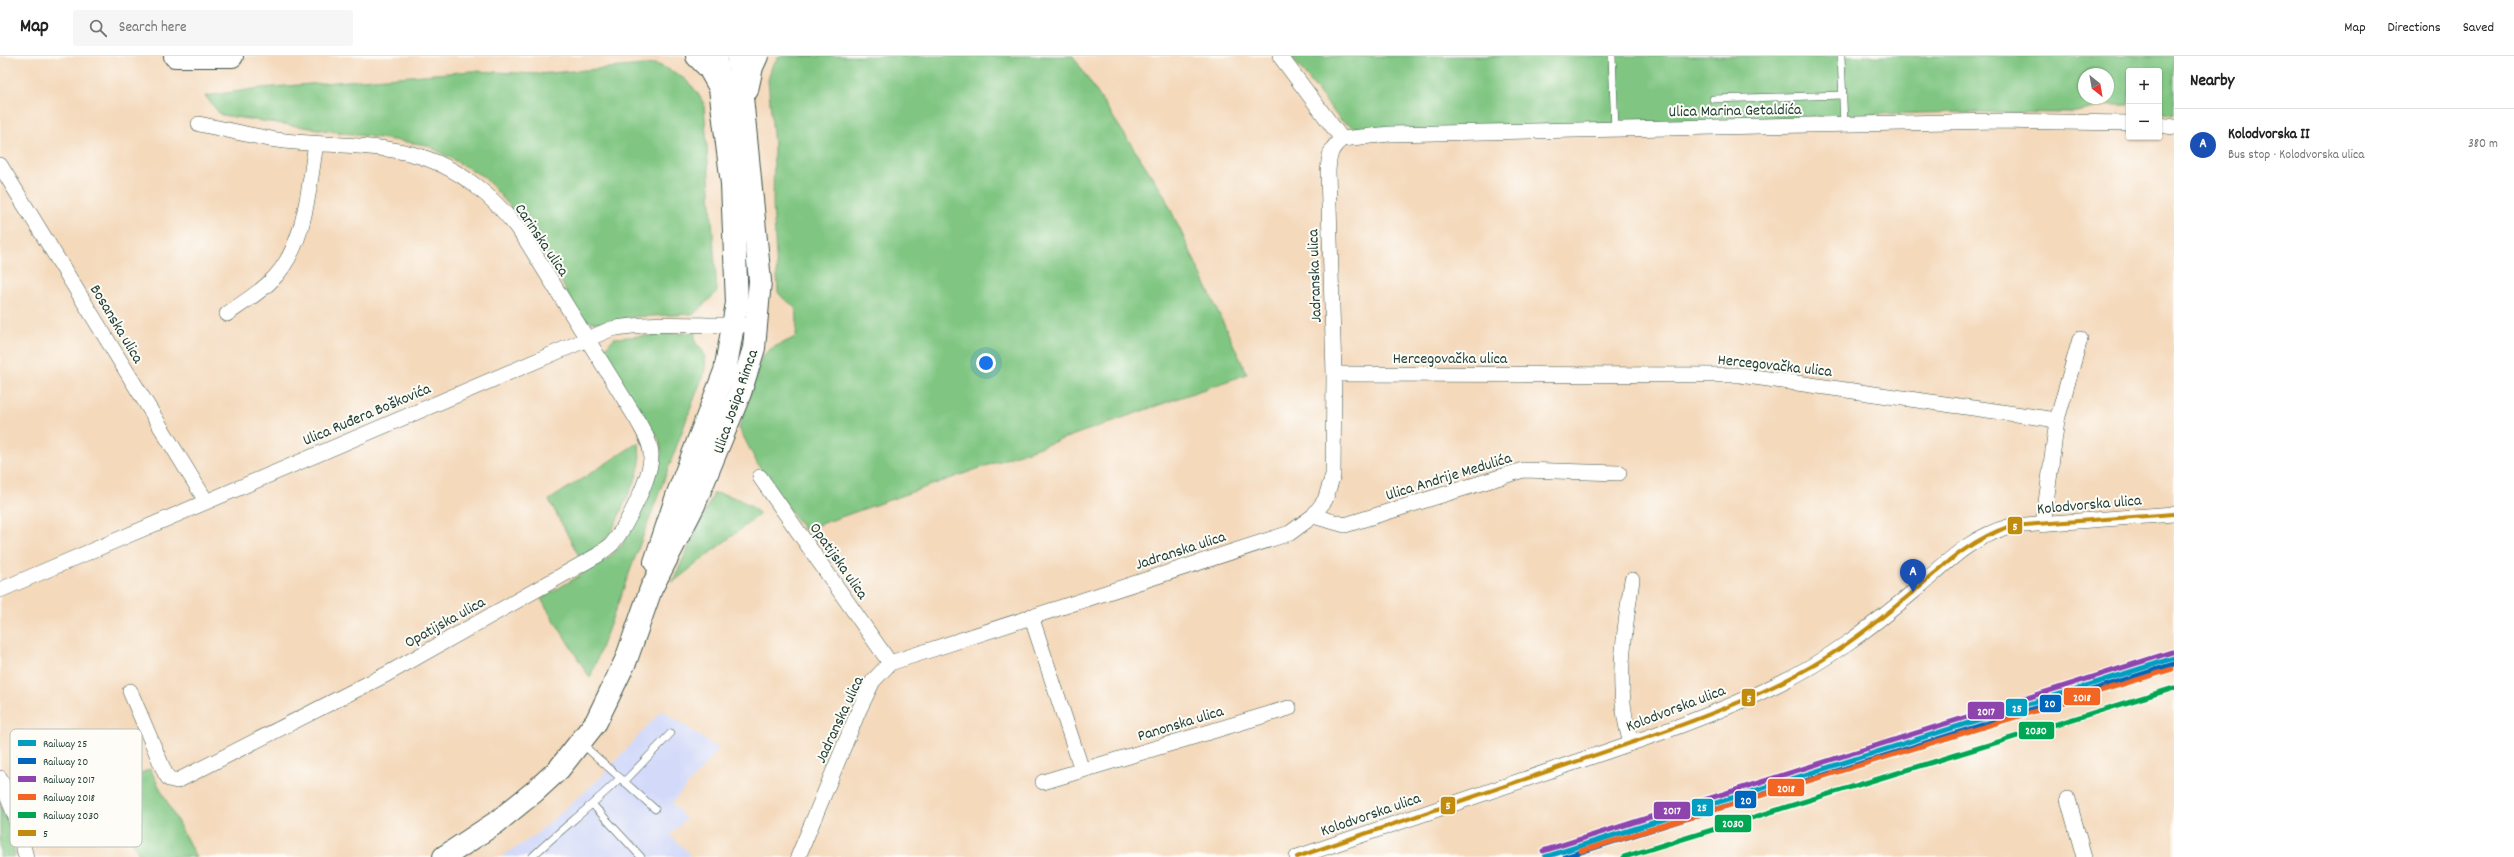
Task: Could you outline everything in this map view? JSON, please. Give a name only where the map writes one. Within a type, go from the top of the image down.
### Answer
[{"type":"main road","points":[[175,56],[232,56]]},
{"type":"main road","points":[[697,56],[709,68],[720,86]]},
{"type":"main road","name":"Ulica Josipa Rimca","points":[[651,589],[655,563],[663,536],[725,371],[734,325],[738,280],[732,184],[716,56]]},
{"type":"main road","name":"Ulica Josipa Rimca","points":[[444,857],[497,822],[534,792],[581,743],[611,693],[651,589],[694,505],[748,370],[758,324],[760,281],[738,56]]},
{"type":"main road","points":[[744,113],[752,67],[757,56]]},
{"type":"street","points":[[1280,56],[1342,139]]},
{"type":"street","name":"Ulica Marina Getaldića","points":[[1342,139],[1390,134],[1997,121],[2126,122]]},
{"type":"street","name":"Carinska ulica","points":[[200,124],[276,140],[412,154],[438,164],[489,196],[512,220],[585,339]]},
{"type":"street","points":[[2162,126],[2174,127]]},
{"type":"street","name":"Jadranska ulica","points":[[798,857],[859,710],[873,682],[890,664],[1031,616],[1290,533],[1313,516],[1325,500],[1333,475],[1334,374],[1328,171],[1329,153],[1334,145],[1342,139]]},
{"type":"street","points":[[227,314],[270,282],[293,248],[301,226],[316,144]]},
{"type":"street","name":"Bosanska ulica","points":[[0,164],[206,501]]},
{"type":"street","name":"Ulica Ruđera Boškovića","points":[[0,590],[611,329],[638,324],[758,324]]},
{"type":"street","name":"Opatijska ulica","points":[[130,691],[165,773],[169,779],[177,781],[387,674],[598,555],[611,544],[638,495],[649,468],[652,454],[648,441],[636,418],[585,339]]},
{"type":"street","points":[[2043,525],[2058,420],[2080,339]]},
{"type":"street","name":"Hercegovačka ulica","points":[[1334,374],[1740,375],[2058,420]]},
{"type":"street","name":"Ulica Andrije Medulića","points":[[1313,516],[1345,525],[1523,470],[1619,473]]},
{"type":"street","name":"Opatijska ulica","points":[[760,477],[890,664]]},
{"type":"street","name":"Kolodvorska ulica","points":[[1297,857],[1631,743],[1729,706],[1779,684],[1825,659],[1913,592],[1970,542],[1989,532],[2011,526],[2043,525],[2174,514]]},
{"type":"street","points":[[1631,743],[1623,718],[1620,682],[1632,580]]},
{"type":"street","points":[[1031,616],[1082,770]]},
{"type":"street","name":"Panonska ulica","points":[[1042,782],[1289,708]]},
{"type":"street","points":[[0,778],[10,803]]},
{"type":"street","points":[[2068,799],[2084,857]]},
{"type":"street","points":[[23,847],[26,857]]},
{"type":"lane","points":[[1612,56],[1615,130]]},
{"type":"lane","points":[[1841,56],[1844,125]]},
{"type":"lane","points":[[1713,99],[1843,95]]},
{"type":"lane","points":[[532,857],[576,817],[593,805],[622,780],[671,733]]},
{"type":"lane","points":[[581,743],[655,809]]},
{"type":"lane","points":[[593,805],[641,857]]},
{"type":"shaded area","points":[[662,710],[719,749],[672,803],[686,819],[670,835],[690,854],[688,857],[501,857],[534,836],[599,779]]},
{"type":"green space","points":[[779,56],[1073,56],[1163,193],[1247,374],[804,530],[758,465],[739,428],[762,356],[772,348],[796,337],[796,309],[778,292],[773,203],[774,146],[768,80],[772,66]]},
{"type":"green space","points":[[1291,56],[2174,56],[2174,115],[2162,113],[2162,68],[2126,68],[2126,105],[2110,105],[2071,113],[1967,112],[1878,114],[1507,130],[1358,129],[1340,120]]},
{"type":"green space","points":[[656,64],[672,71],[689,83],[704,104],[717,292],[694,314],[631,317],[607,323],[591,322],[579,317],[541,241],[484,177],[427,145],[221,115],[205,96],[261,88],[473,71],[538,74]]},
{"type":"green space","points":[[695,332],[695,342],[704,354],[705,370],[590,678],[541,599],[611,556],[622,545],[661,460],[659,439],[609,368],[603,351],[614,338]]},
{"type":"green space","points":[[639,442],[640,463],[636,478],[611,533],[597,548],[580,558],[549,500]]},
{"type":"green space","points":[[714,493],[739,499],[760,514],[672,583]]},
{"type":"green space","points":[[150,769],[196,857],[140,857],[135,847],[142,847],[142,773]]},
{"type":"green space","points":[[0,804],[10,828],[10,847],[14,847],[15,857],[0,857]]},
{"type":"rail line","name":"2017","points":[[1543,851],[2172,652]]},
{"type":"rail line","name":"25","points":[[1545,857],[2174,658]]},
{"type":"rail line","name":"20","points":[[1565,857],[2174,664]]},
{"type":"rail line","name":"2018","points":[[1581,851],[2172,669]]},
{"type":"rail line","name":"2030","points":[[1624,857],[2174,688]]},
{"type":"transit line","name":"5","points":[[1297,857],[1656,734],[1713,713],[1769,689],[1812,666],[1842,647],[1885,615],[1971,545],[1997,531],[2011,526],[2174,514]]},
{"type":"place","name":"Kolodvorska II","points":[[1913,592]]}]
